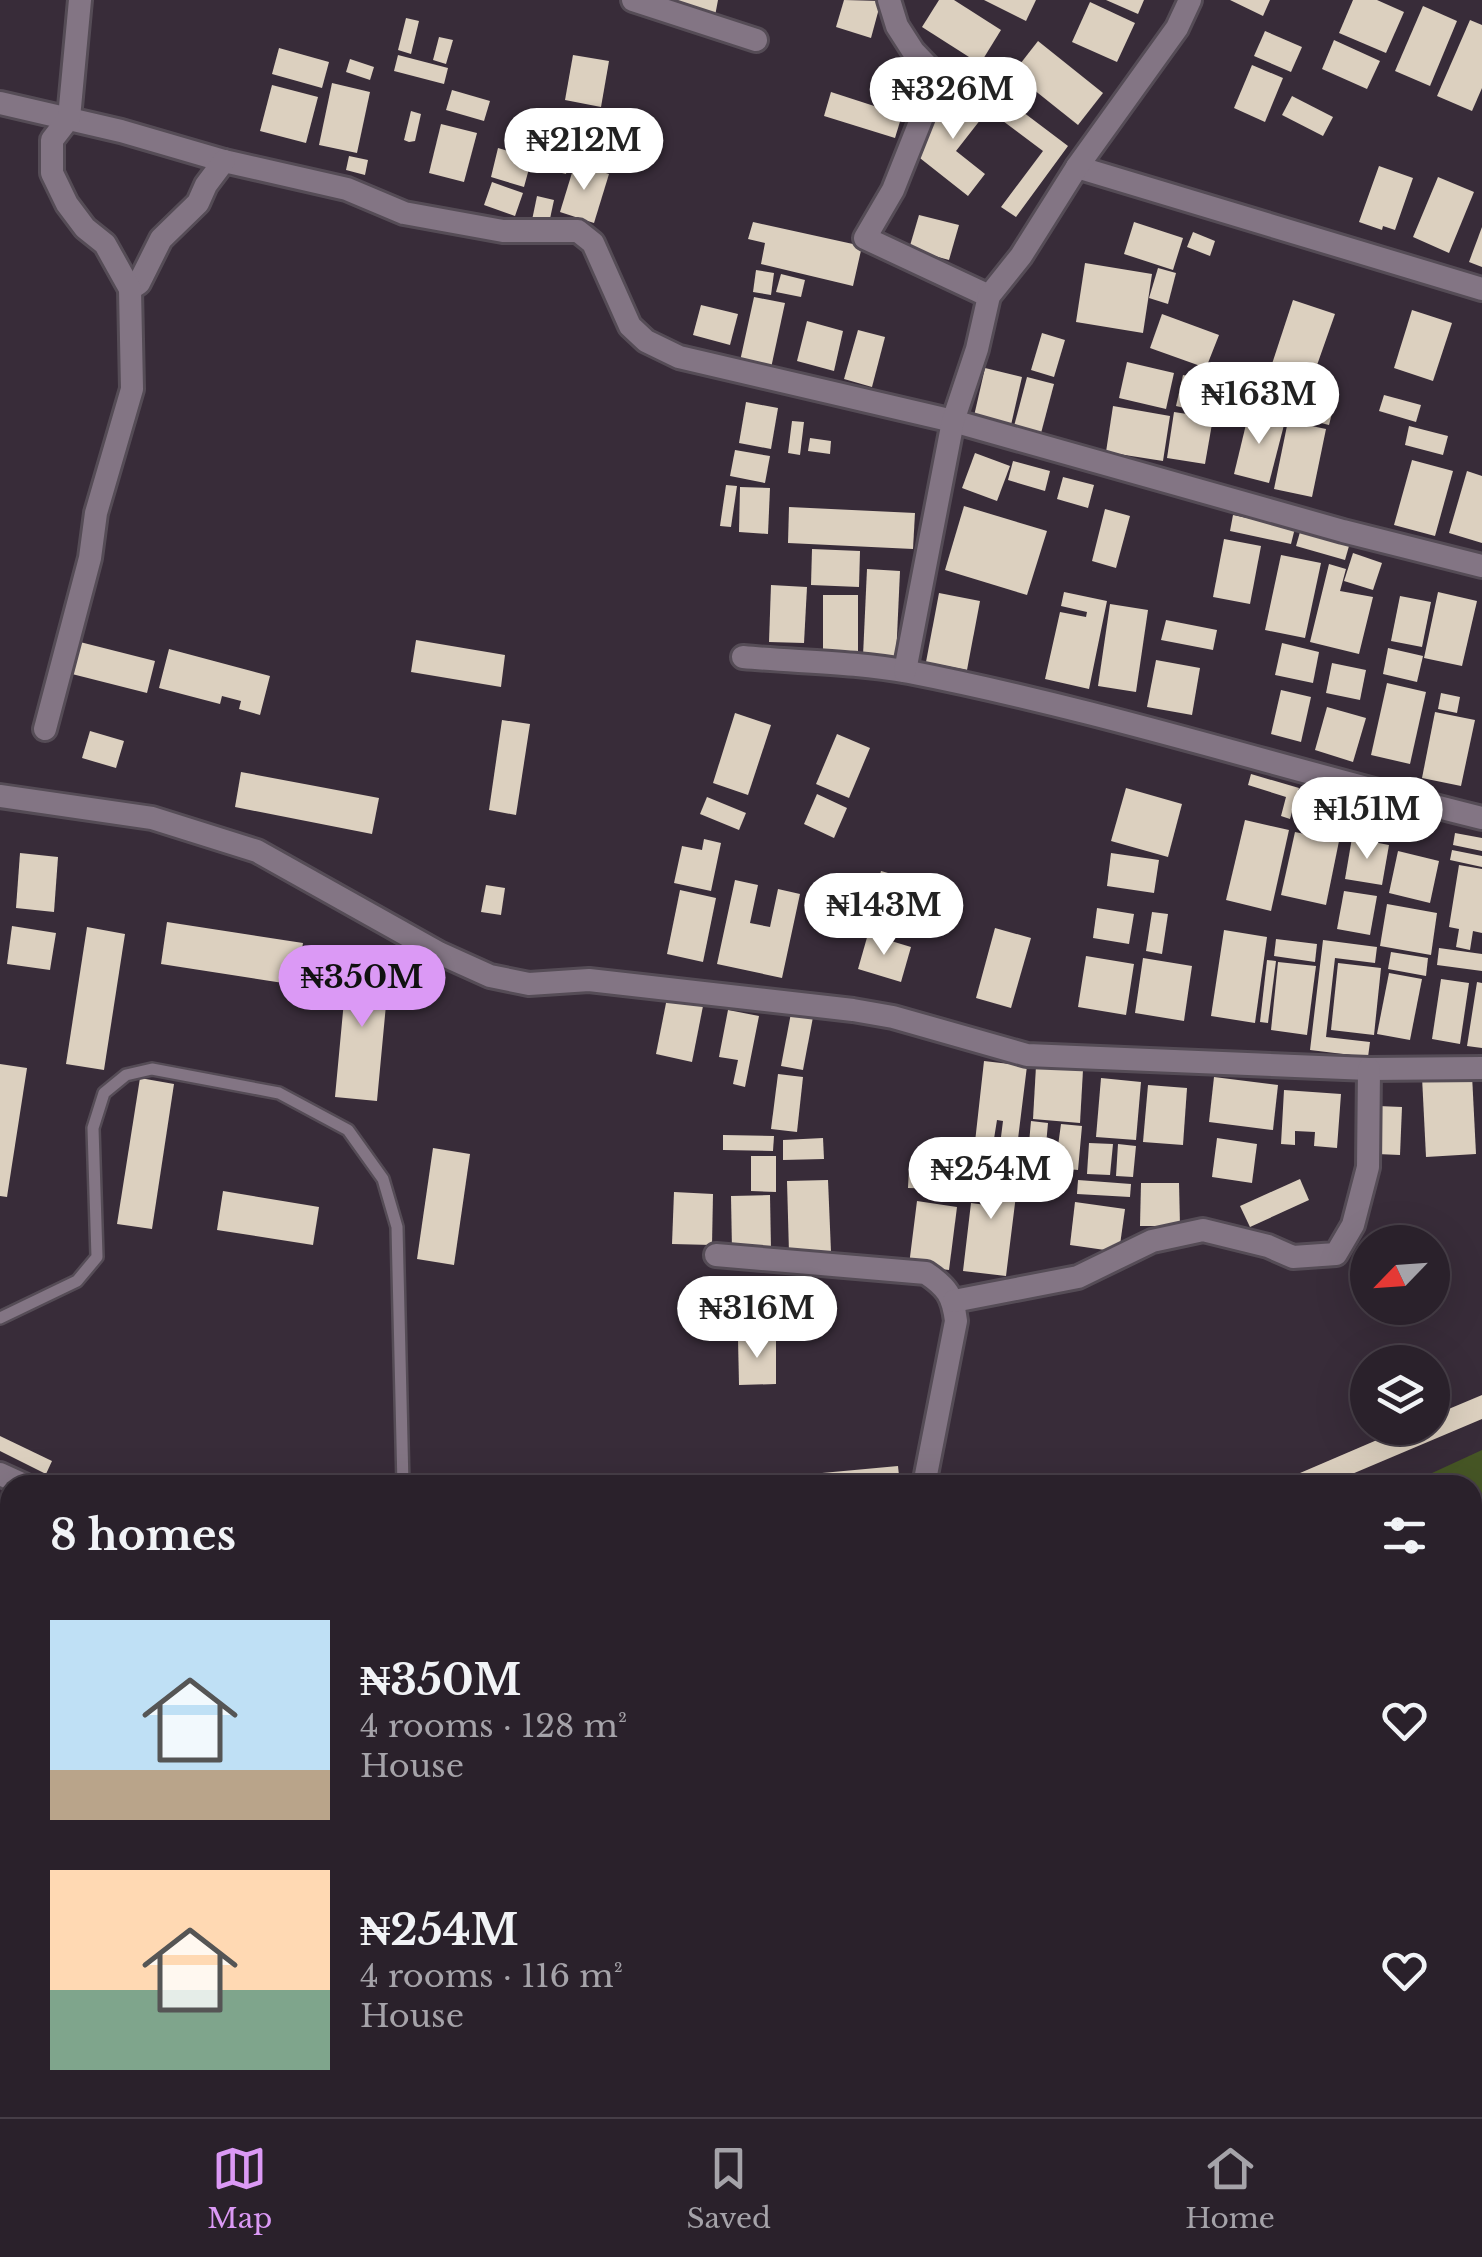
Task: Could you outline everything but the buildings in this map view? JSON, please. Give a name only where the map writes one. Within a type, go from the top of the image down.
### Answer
[{"type":"street","points":[[45,729],[90,558],[96,513],[132,389],[130,289],[105,244],[85,228],[67,204],[52,173],[52,140],[69,118],[80,0]]},
{"type":"street","points":[[634,0],[756,40]]},
{"type":"street","points":[[889,0],[897,26],[938,77],[892,190],[865,238],[989,296]]},
{"type":"street","points":[[906,671],[954,421],[989,296],[1021,256],[1077,167],[1177,28],[1190,0]]},
{"type":"street","points":[[0,103],[347,189],[404,212],[502,230],[578,231],[593,244],[630,326],[646,341],[679,357],[954,421],[1343,531],[1482,566]]},
{"type":"street","points":[[130,289],[138,283],[161,239],[198,203],[224,161]]},
{"type":"street","points":[[1077,167],[1482,289]]},
{"type":"street","points":[[743,657],[906,671],[1110,718],[1482,818]]},
{"type":"street","points":[[0,796],[152,818],[257,851],[438,953],[490,976],[530,984],[589,980],[853,1010],[894,1017],[1027,1055],[1369,1069],[1482,1068]]},
{"type":"street","points":[[954,1301],[1078,1277],[1152,1241],[1203,1230],[1268,1246],[1293,1257],[1336,1254],[1353,1224],[1368,1166],[1369,1069]]},
{"type":"street","points":[[716,1255],[926,1273],[946,1286],[954,1301],[956,1322],[926,1475]]},
{"type":"lane","points":[[0,1318],[77,1281],[97,1257],[93,1128],[104,1093],[126,1075],[152,1069],[279,1093],[348,1130],[382,1179],[396,1226],[404,1475]]},
{"type":"green space","points":[[1482,1450],[1482,1475],[1428,1475]]}]
